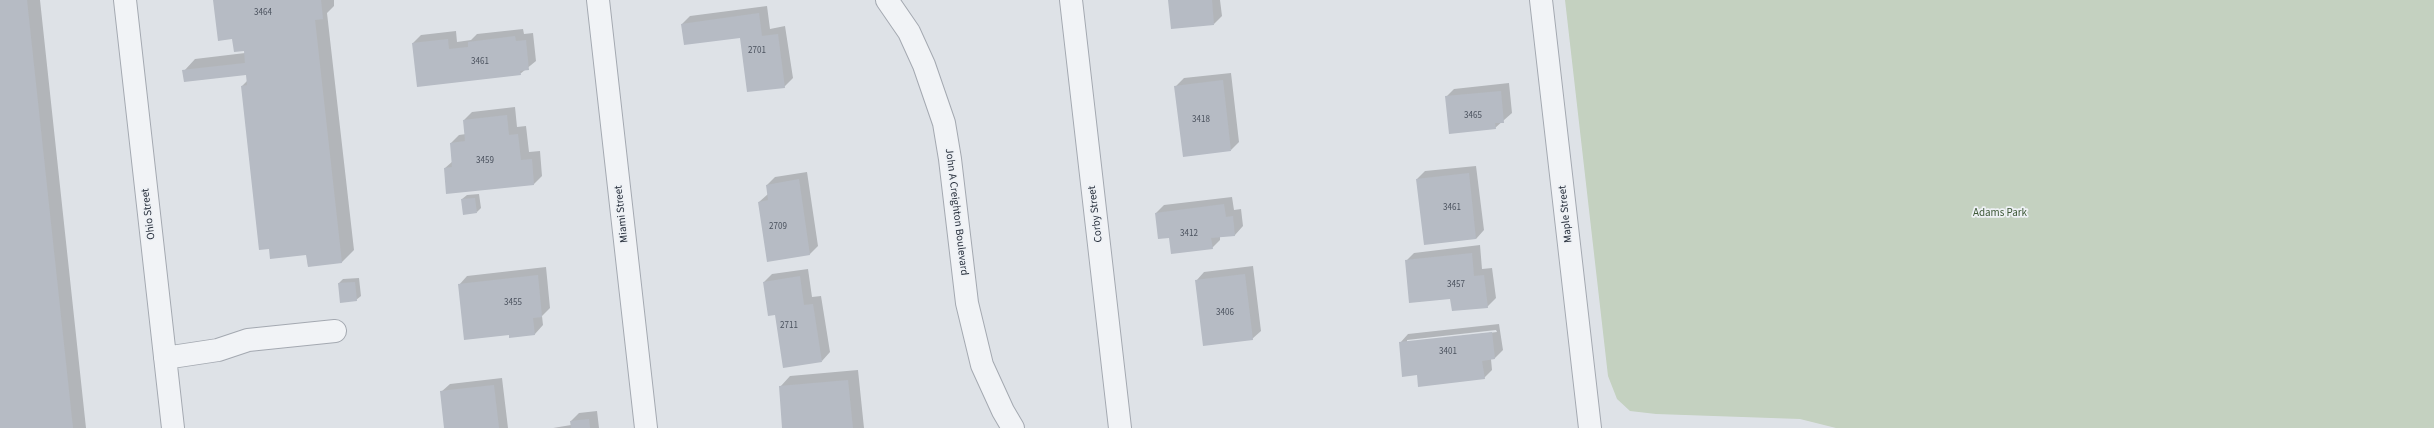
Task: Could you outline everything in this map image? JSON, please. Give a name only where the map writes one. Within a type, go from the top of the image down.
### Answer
[{"type":"street","name":"Ohio Street","points":[[125,0],[173,428]]},
{"type":"street","name":"Miami Street","points":[[598,0],[646,428]]},
{"type":"street","name":"John A Creighton Boulevard","points":[[887,0],[908,32],[924,65],[944,123],[950,159],[967,303],[982,364],[1002,411],[1013,428]]},
{"type":"street","name":"Corby Street","points":[[1071,0],[1120,428]]},
{"type":"street","name":"Maple Street","points":[[1541,0],[1590,428]]},
{"type":"street","points":[[165,358],[218,350],[248,340],[335,332]]},
{"type":"green space","name":"Adams Park","points":[[1565,0],[2434,0],[2434,428],[1836,428],[1800,419],[1656,414],[1630,411],[1617,399],[1608,376]]},
{"type":"building","points":[[0,0],[27,0],[73,428],[0,428]]},
{"type":"building","points":[[213,0],[321,0],[323,19],[315,20],[342,263],[308,267],[306,255],[270,259],[269,249],[259,250],[241,86],[247,85],[246,75],[184,82],[182,70],[245,63],[244,51],[234,52],[232,39],[218,41]]},
{"type":"building","points":[[1168,0],[1212,0],[1214,25],[1171,29]]},
{"type":"building","points":[[759,13],[762,36],[778,34],[785,88],[747,92],[740,38],[684,45],[681,24]]},
{"type":"building","points":[[515,36],[516,41],[526,40],[529,70],[520,71],[521,75],[417,87],[412,43],[448,39],[449,49],[468,47],[468,42]]},
{"type":"building","points":[[1223,80],[1231,151],[1183,157],[1174,86]]},
{"type":"building","points":[[1501,91],[1504,123],[1495,123],[1496,129],[1449,134],[1445,96]]},
{"type":"building","points":[[507,115],[509,135],[518,134],[521,160],[532,159],[534,185],[446,194],[444,168],[452,167],[450,143],[465,141],[463,120]]},
{"type":"building","points":[[1469,173],[1476,239],[1424,245],[1416,179]]},
{"type":"building","points":[[799,179],[810,255],[767,262],[758,202],[768,200],[766,185]]},
{"type":"building","points":[[475,198],[477,213],[463,215],[461,199]]},
{"type":"building","points":[[1224,204],[1226,217],[1233,216],[1235,236],[1211,238],[1213,249],[1171,254],[1169,238],[1158,239],[1155,213]]},
{"type":"building","points":[[1472,253],[1474,276],[1484,275],[1488,308],[1452,311],[1450,299],[1409,303],[1405,260]]},
{"type":"building","points":[[1245,274],[1253,340],[1203,346],[1195,280]]},
{"type":"building","points":[[538,275],[542,317],[533,318],[535,335],[509,338],[509,335],[464,340],[458,284]]},
{"type":"building","points":[[800,276],[804,305],[813,304],[822,362],[783,368],[775,315],[768,316],[763,282]]},
{"type":"building","points":[[355,282],[357,301],[340,303],[338,283]]},
{"type":"building","points":[[1492,332],[1495,359],[1482,361],[1485,379],[1418,387],[1417,375],[1402,377],[1399,342]]},
{"type":"building","points":[[848,380],[853,428],[782,428],[779,386]]},
{"type":"building","points":[[494,385],[499,428],[444,428],[440,391]]},
{"type":"building","points":[[589,419],[590,428],[571,428],[570,421]]}]
